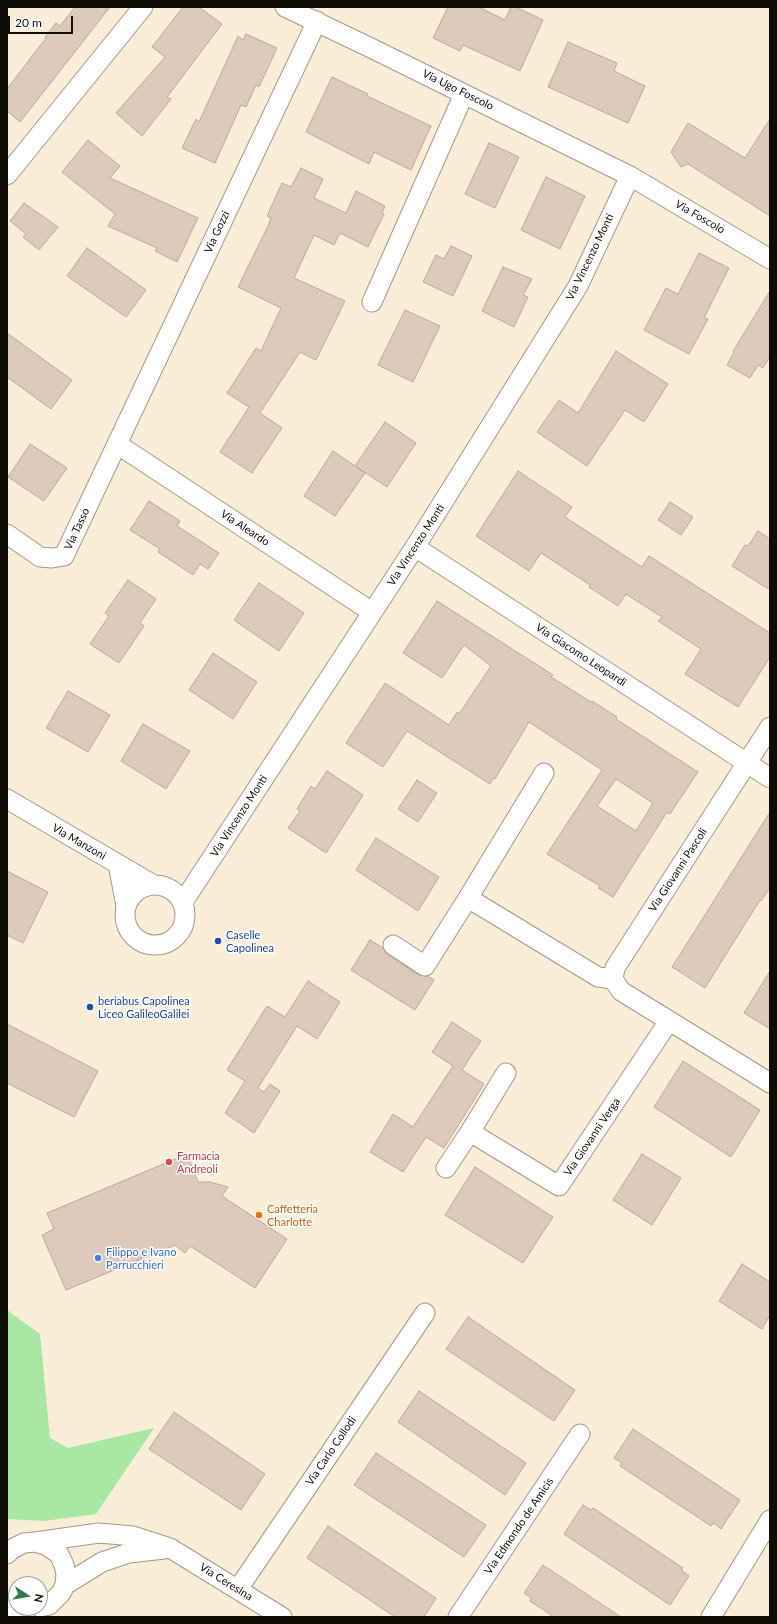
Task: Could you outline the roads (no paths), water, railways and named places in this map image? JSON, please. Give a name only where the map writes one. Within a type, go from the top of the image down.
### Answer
[{"type":"street","points":[[7,175],[144,7]]},
{"type":"street","name":"Via Ugo Foscolo","points":[[285,7],[317,21],[630,176]]},
{"type":"street","name":"Via Gozzi","points":[[117,444],[317,21]]},
{"type":"street","points":[[372,302],[464,94]]},
{"type":"street","name":"Via Foscolo","points":[[630,176],[770,259]]},
{"type":"street","name":"Via Vincenzo Monti","points":[[183,902],[416,547],[578,286],[630,176]]},
{"type":"street","name":"Via Tasso","points":[[7,534],[40,557],[52,558],[64,556],[117,444]]},
{"type":"street","name":"Via Aleardo","points":[[117,444],[372,612]]},
{"type":"street","name":"Via Giacomo Leopardi","points":[[416,547],[747,763]]},
{"type":"street","name":"Via Giovanni Pascoli","points":[[613,979],[615,968],[770,726]]},
{"type":"street","points":[[747,763],[770,778]]},
{"type":"street","points":[[393,945],[425,966],[544,773]]},
{"type":"street","name":"Via Manzoni","points":[[7,799],[152,884]]},
{"type":"street","points":[[118,864],[126,906],[126,923],[130,932],[137,939],[146,944],[156,945],[166,943],[181,931],[185,922],[183,902],[178,894],[170,888],[161,885],[152,884],[135,892],[126,906]]},
{"type":"street","points":[[468,898],[598,977],[613,979],[621,991],[770,1083]]},
{"type":"street","name":"Via Giovanni Verga","points":[[470,1132],[559,1186],[669,1021]]},
{"type":"street","points":[[446,1168],[506,1073]]},
{"type":"street","name":"Via Carlo Collodi","points":[[238,1589],[425,1313]]},
{"type":"street","name":"Via Edmondo de Amicis","points":[[458,1617],[580,1434]]},
{"type":"street","points":[[711,1617],[770,1520]]},
{"type":"street","name":"Via Ceresina","points":[[7,1554],[22,1541],[99,1533],[133,1536],[170,1548],[282,1617]]},
{"type":"street","points":[[22,1541],[46,1545],[58,1554],[64,1564],[66,1574],[65,1585],[61,1593],[48,1604]]},
{"type":"street","points":[[65,1585],[102,1562],[129,1553],[170,1548]]},
{"type":"place","name":"Caselle Capolinea","points":[[218,941]]},
{"type":"place","name":"beriabus Capolinea Liceo GalileoGalilei","points":[[90,1007]]},
{"type":"place","name":"Farmacia Andreoli","points":[[169,1162]]},
{"type":"place","name":"Caffetteria Charlotte","points":[[259,1215]]},
{"type":"place","name":"Filippo e Ivano Parrucchieri","points":[[98,1258]]}]
